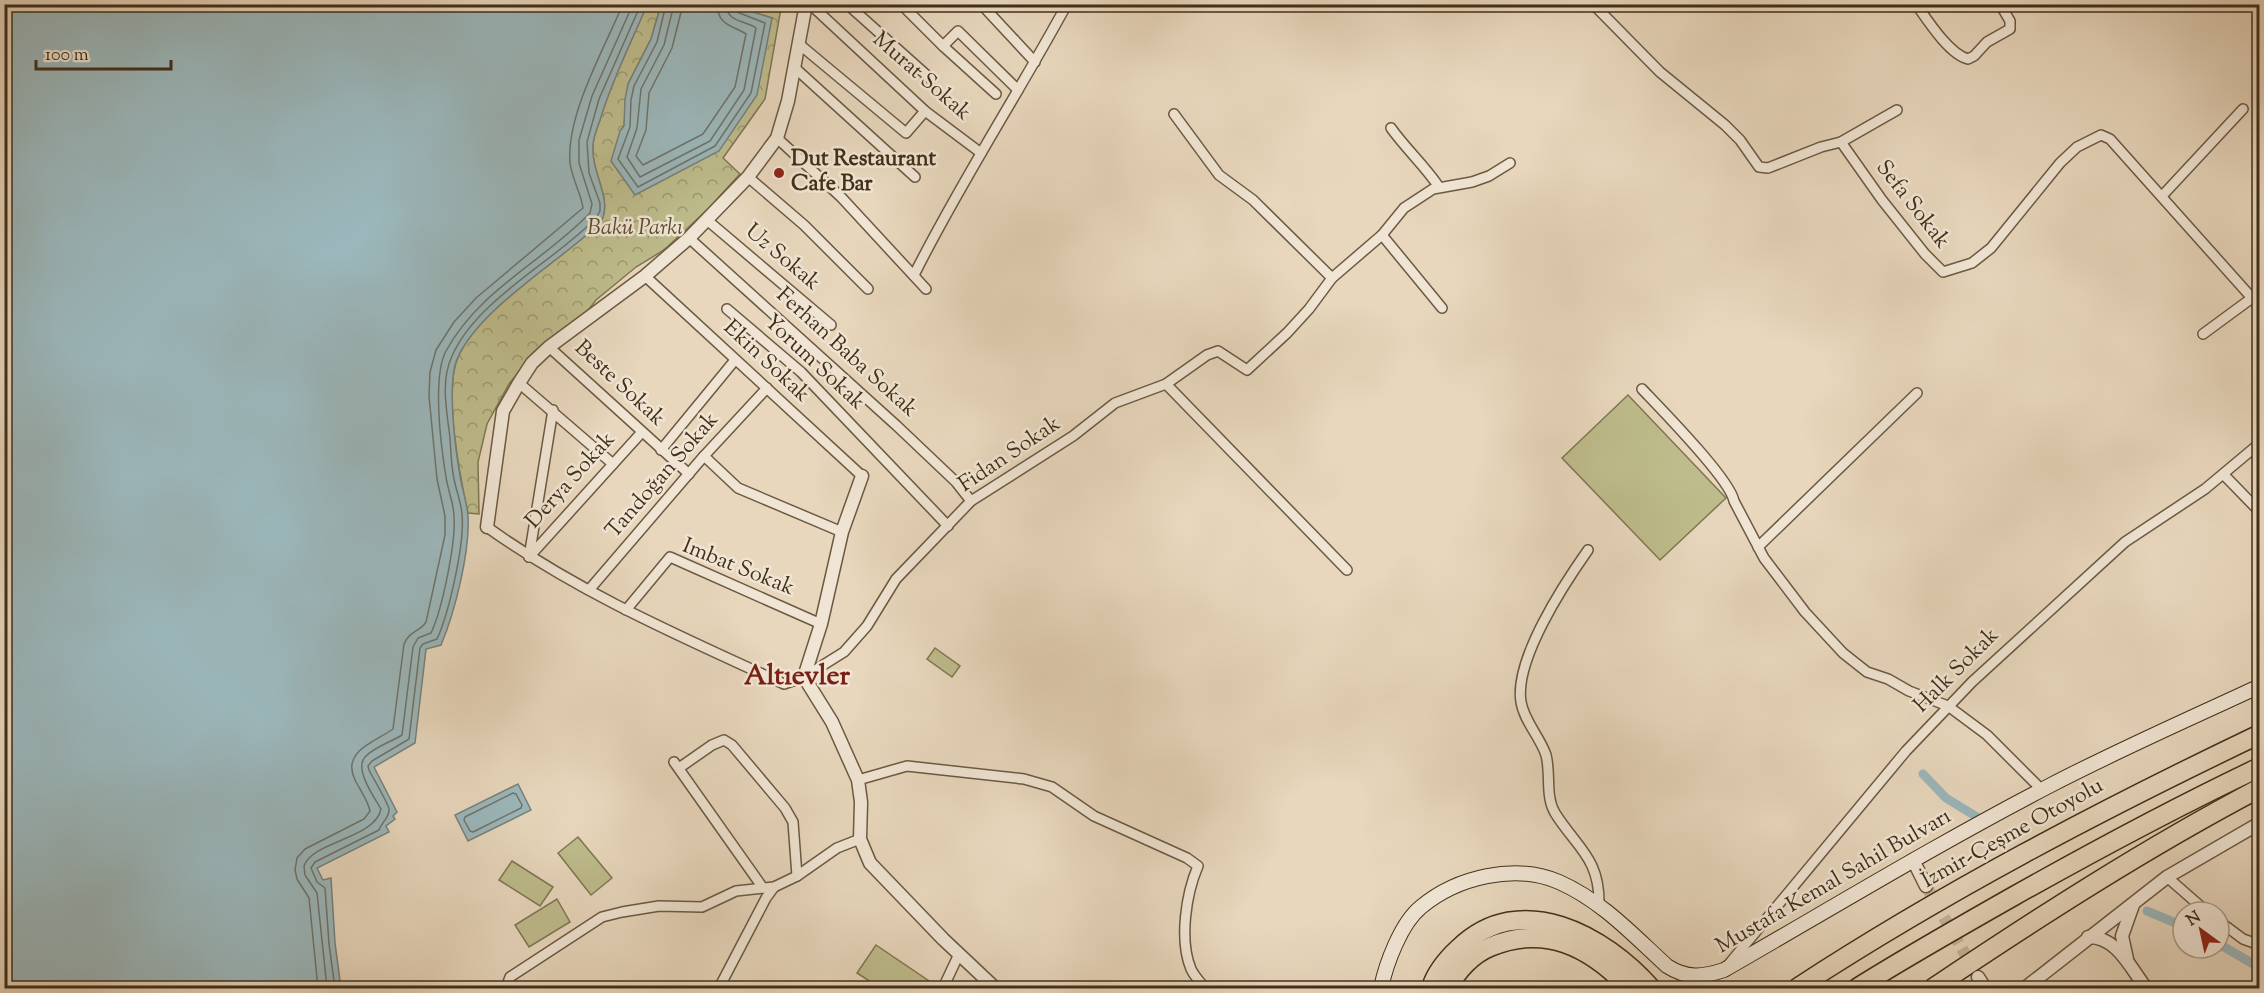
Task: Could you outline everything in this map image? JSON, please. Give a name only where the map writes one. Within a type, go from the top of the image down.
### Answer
[{"type":"highway","name":"İzmir-Çeşme Otoyolu","points":[[1797,988],[1943,898],[2061,832],[2259,734]]},
{"type":"highway","points":[[1857,988],[1905,958],[2071,864],[2259,767]]},
{"type":"highway","points":[[1933,988],[2087,887],[2156,845],[2259,788]]},
{"type":"highway","points":[[1431,988],[1446,960],[1466,941],[1483,930],[1510,921],[1536,920],[1560,925],[1586,935],[1623,960],[1651,988]]},
{"type":"highway","points":[[1449,988],[1467,963],[1482,950],[1504,941],[1526,937],[1546,937],[1584,952],[1616,974],[1629,988]]},
{"type":"highway","points":[[1782,988],[1846,956]]},
{"type":"main road","name":"Mustafa Kemal Sahil Bulvarı","points":[[1381,988],[1385,970],[1399,936],[1419,908],[1453,886],[1484,876],[1521,873],[1557,881],[1599,904],[1676,972],[1691,976],[1724,970],[1913,860],[2042,790],[2259,686]]},
{"type":"street","points":[[804,677],[784,684],[626,610],[529,557],[487,527],[503,411],[519,383],[532,363],[549,347],[645,276],[689,238],[748,177],[777,138],[808,4]]},
{"type":"street","name":"Murat Sokak","points":[[808,4],[925,111],[981,153]]},
{"type":"street","points":[[848,4],[931,80]]},
{"type":"street","points":[[901,4],[942,46],[996,94]]},
{"type":"street","points":[[981,4],[1035,62]]},
{"type":"street","points":[[914,275],[945,214],[1067,4]]},
{"type":"street","points":[[1593,4],[1660,72],[1725,125],[1740,140],[1759,167],[1768,168],[1821,147],[1841,142],[1897,110]]},
{"type":"street","points":[[1916,4],[1935,31],[1961,57],[1968,59],[1987,42],[2010,29],[2010,21],[2000,4]]},
{"type":"street","points":[[942,46],[958,31],[1018,90]]},
{"type":"street","points":[[799,44],[906,133],[925,111]]},
{"type":"street","points":[[795,68],[915,177]]},
{"type":"street","points":[[2162,196],[2243,109]]},
{"type":"street","points":[[1174,114],[1219,175],[1253,200],[1332,278],[1382,235],[1404,208],[1416,198],[1439,187],[1472,182],[1489,176],[1510,163]]},
{"type":"street","points":[[1391,128],[1430,173],[1439,187]]},
{"type":"street","name":"Sefa Sokak","points":[[1841,142],[1882,200],[1925,254],[1943,272],[1972,263],[1991,248],[2060,163],[2076,147],[2101,135],[2110,139],[2259,307]]},
{"type":"street","points":[[777,138],[841,197],[926,289]]},
{"type":"street","points":[[748,177],[804,225],[868,289]]},
{"type":"street","name":"Uz Sokak","points":[[707,220],[831,325]]},
{"type":"street","points":[[1382,235],[1442,308]]},
{"type":"street","name":"Ferhan Baba Sokak","points":[[689,238],[897,426],[956,482],[971,501]]},
{"type":"street","name":"Ekin Sokak","points":[[645,276],[862,476]]},
{"type":"street","name":"Fidan Sokak","points":[[804,677],[844,652],[867,626],[896,579],[971,501],[1073,436],[1115,403],[1166,384],[1207,355],[1218,351],[1246,370],[1287,333],[1309,309],[1332,278]]},
{"type":"street","points":[[2203,334],[2252,298]]},
{"type":"street","name":"Yorum Sokak","points":[[727,309],[801,372],[948,525]]},
{"type":"street","name":"Beste Sokak","points":[[549,347],[689,474]]},
{"type":"street","points":[[662,450],[735,360]]},
{"type":"street","points":[[519,383],[613,464]]},
{"type":"street","points":[[1166,384],[1347,570]]},
{"type":"street","name":"Tandoğan Sokak","points":[[589,590],[704,456],[767,388]]},
{"type":"street","points":[[1642,388],[1732,493],[1764,558],[1805,612],[1843,653],[1867,672],[1948,706],[1987,735],[2042,790]]},
{"type":"street","points":[[1758,546],[1917,393]]},
{"type":"street","points":[[529,557],[553,410]]},
{"type":"street","name":"Derya Sokak","points":[[529,557],[642,432]]},
{"type":"street","name":"Halk Sokak","points":[[1724,970],[1905,751],[1996,658],[2125,542],[2224,475],[2259,444]]},
{"type":"street","points":[[704,456],[738,488],[842,532]]},
{"type":"street","points":[[2224,475],[2259,512]]},
{"type":"street","points":[[862,476],[842,532],[821,624],[804,677],[832,722],[858,780],[861,802],[860,839],[870,863],[995,988]]},
{"type":"street","points":[[1588,550],[1567,580],[1536,638],[1521,687],[1521,703],[1545,753],[1549,794],[1554,812],[1591,861],[1598,878],[1599,904]]},
{"type":"street","name":"Imbat Sokak","points":[[626,610],[670,557],[821,624]]},
{"type":"street","points":[[763,888],[676,765],[724,740],[732,745],[785,808],[793,822],[797,876]]},
{"type":"street","points":[[858,780],[908,766],[1023,779],[1052,787],[1094,816],[1187,858],[1198,866],[1185,913],[1187,950],[1191,970],[1205,988]]},
{"type":"street","points":[[2025,988],[2167,877],[2257,827]]},
{"type":"street","points":[[506,988],[510,976],[602,917],[659,906],[702,907],[736,891],[774,887],[797,876],[837,848],[860,839]]},
{"type":"street","points":[[1913,860],[1926,886]]},
{"type":"street","points":[[2167,877],[2193,900]]},
{"type":"street","points":[[719,988],[774,887]]},
{"type":"street","points":[[2122,936],[2135,901]]},
{"type":"street","points":[[2110,920],[2117,925],[2122,936],[2130,966]]},
{"type":"street","points":[[2110,920],[2109,931],[2115,947],[2146,988]]},
{"type":"street","points":[[2231,930],[2243,939],[2259,945]]},
{"type":"street","points":[[2088,937],[2101,938],[2115,947]]},
{"type":"street","points":[[943,988],[959,954]]},
{"type":"street","points":[[1978,977],[1985,988]]},
{"type":"green space","name":"Bakü Parkı","points":[[647,5],[661,5],[651,39],[628,84],[624,126],[620,131],[772,18],[731,5],[800,5],[799,10],[781,8],[765,99],[723,158],[740,174],[708,209],[664,250],[636,267],[596,300],[586,313],[537,350],[509,384],[487,424],[478,462],[479,514],[468,513],[453,414],[453,375],[457,360],[467,341],[501,304],[601,222],[605,204],[593,156],[594,139],[615,76]]},
{"type":"green space","points":[[1628,395],[1726,498],[1660,560],[1562,458]]},
{"type":"green space","points":[[935,648],[960,666],[952,677],[927,659]]},
{"type":"green space","points":[[578,837],[612,878],[591,895],[558,853]]},
{"type":"green space","points":[[512,861],[553,887],[540,906],[499,880]]},
{"type":"green space","points":[[557,899],[570,922],[529,947],[515,925]]},
{"type":"green space","points":[[876,945],[929,981],[924,988],[880,988],[857,973]]},
{"type":"water","points":[[5,4],[647,5],[610,90],[596,129],[593,156],[605,204],[601,222],[522,286],[483,322],[468,340],[457,359],[452,399],[454,433],[467,511],[468,531],[456,599],[441,645],[426,649],[415,743],[374,767],[397,812],[393,816],[395,819],[386,826],[389,832],[317,868],[323,880],[331,878],[335,943],[341,988],[5,988]]},
{"type":"water","points":[[661,5],[731,5],[772,18],[757,95],[719,151],[635,195],[611,161],[620,131],[624,126],[628,84],[651,39]]},
{"type":"water","points":[[518,784],[531,810],[468,841],[455,815]]},
{"type":"waterway","points":[[1923,774],[1946,798],[1977,817]]},
{"type":"waterway","points":[[2147,911],[2171,921]]},
{"type":"waterway","points":[[2231,951],[2260,968]]},
{"type":"tunnel","points":[[1926,886],[1973,968]]},
{"type":"place","name":"Dut Restaurant Cafe Bar","points":[[779,173]]},
{"type":"district","name":"Altıevler","points":[[797,677]]}]
